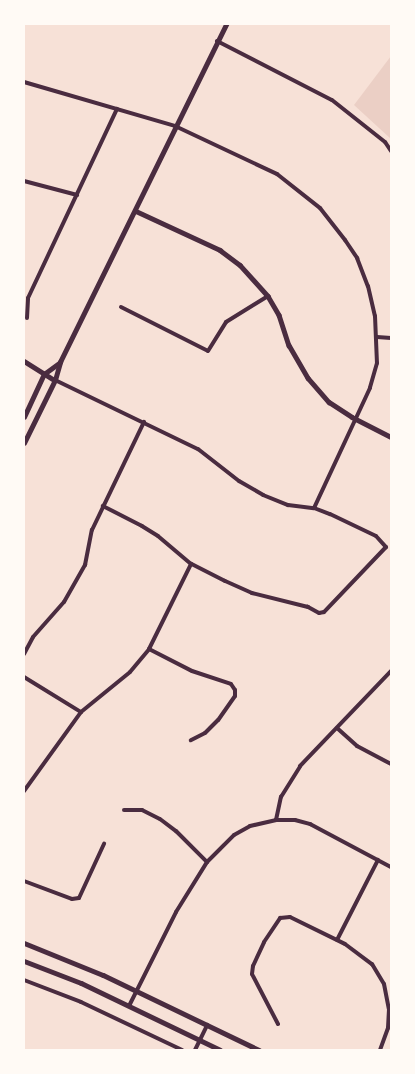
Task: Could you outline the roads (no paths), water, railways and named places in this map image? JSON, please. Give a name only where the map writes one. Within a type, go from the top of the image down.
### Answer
[{"type":"main road","points":[[24,943],[94,971],[259,1050]]},
{"type":"main road","points":[[24,961],[81,983],[220,1050]]},
{"type":"street","points":[[24,443],[55,380],[60,362],[136,211],[175,126],[226,24]]},
{"type":"street","points":[[217,41],[332,100],[350,113],[391,151]]},
{"type":"street","points":[[24,82],[175,126],[277,174],[320,208],[357,258],[368,286],[375,316],[378,351],[374,376],[314,508]]},
{"type":"street","points":[[27,318],[28,298],[117,108]]},
{"type":"street","points":[[24,181],[77,195]]},
{"type":"street","points":[[136,211],[220,250],[240,265],[268,296],[279,315],[288,344],[308,378],[329,402],[355,419],[391,436]]},
{"type":"street","points":[[121,307],[208,351],[226,322],[268,296]]},
{"type":"street","points":[[377,337],[391,338]]},
{"type":"street","points":[[24,361],[55,380],[198,449],[239,482],[263,495],[288,504],[314,508],[376,536],[386,547],[324,612],[319,613],[308,607],[252,593],[191,564],[158,536],[103,506]]},
{"type":"street","points":[[24,417],[44,374],[60,362]]},
{"type":"street","points":[[24,654],[32,637],[64,602],[82,571],[92,530],[144,422]]},
{"type":"street","points":[[24,791],[26,784],[81,712],[130,672],[150,649],[191,564]]},
{"type":"street","points":[[150,649],[192,671],[231,684],[235,690],[234,699],[218,720],[205,733],[191,740]]},
{"type":"street","points":[[276,820],[286,786],[300,766],[391,671]]},
{"type":"street","points":[[24,677],[81,712]]},
{"type":"street","points":[[337,728],[357,746],[391,764]]},
{"type":"street","points":[[124,810],[142,810],[160,819],[176,831],[207,862]]},
{"type":"street","points":[[129,1006],[176,912],[207,862],[234,835],[250,826],[276,820],[295,820],[310,824],[391,867]]},
{"type":"street","points":[[24,881],[72,899],[79,898],[104,844]]},
{"type":"street","points":[[337,940],[378,860]]},
{"type":"street","points":[[278,1024],[252,974],[253,966],[264,942],[280,918],[290,916],[337,940],[372,964],[384,984],[389,1009],[388,1028],[380,1050]]},
{"type":"street","points":[[24,980],[81,1002],[182,1050]]},
{"type":"street","points":[[195,1050],[207,1025]]}]
